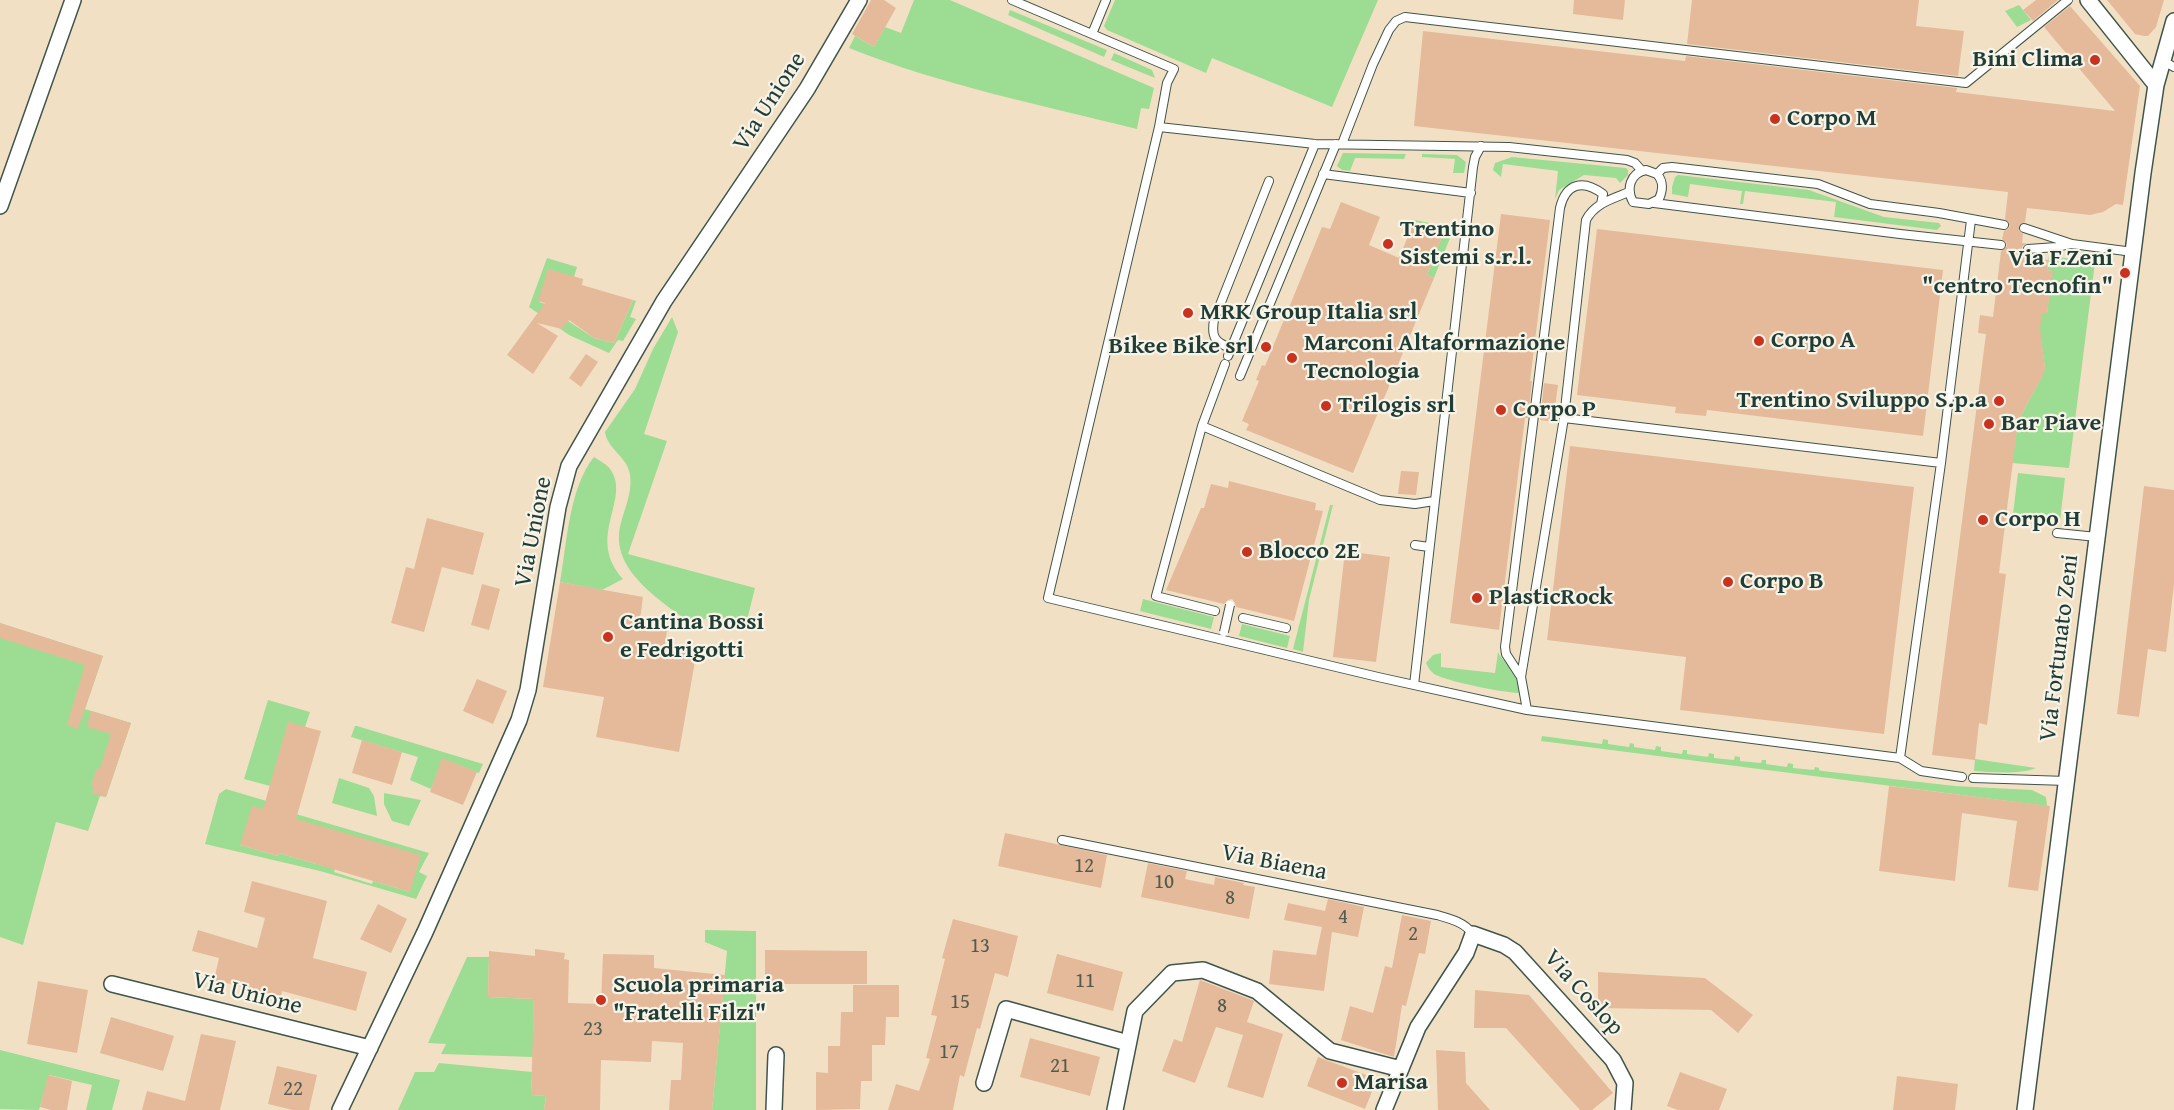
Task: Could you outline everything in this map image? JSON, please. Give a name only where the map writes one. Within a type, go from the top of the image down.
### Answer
[{"type":"street","points":[[0,206],[73,0]]},
{"type":"street","name":"Via Unione","points":[[340,1110],[425,932],[519,720],[528,690],[558,507],[569,466],[664,302],[807,89],[859,0]]},
{"type":"street","points":[[2088,0],[2156,85]]},
{"type":"street","name":"Via Fortunato Zeni","points":[[2025,1110],[2133,252],[2156,85],[2168,64],[2174,21]]},
{"type":"street","points":[[1384,1110],[1419,1027],[1462,960],[1473,934]]},
{"type":"street","name":"Via Coslop","points":[[1473,934],[1515,951],[1613,1060],[1625,1083],[1623,1110]]},
{"type":"street","points":[[1115,1110],[1135,1011],[1172,972],[1203,970],[1257,991],[1330,1051],[1401,1069]]},
{"type":"street","name":"Via Unione","points":[[112,984],[370,1048]]},
{"type":"street","points":[[984,1083],[1006,1009],[1128,1044]]},
{"type":"street","points":[[774,1110],[776,1055]]},
{"type":"lane","points":[[1012,0],[1174,69],[1167,83],[1159,127],[1048,598],[1223,636],[1414,685],[1527,710],[1900,758],[1921,771],[1962,777]]},
{"type":"lane","points":[[1092,34],[1106,0]]},
{"type":"lane","points":[[1240,376],[1323,174],[1339,144],[1373,64],[1396,21],[1405,17],[1419,18],[1966,83],[2068,0]]},
{"type":"lane","points":[[1159,127],[1315,144],[1509,147],[1628,160],[1635,163],[1642,171]]},
{"type":"lane","points":[[1215,611],[1156,596],[1202,426],[1230,348],[1315,144]]},
{"type":"lane","points":[[1414,685],[1475,157],[1481,147]]},
{"type":"lane","points":[[1657,174],[1663,168],[1672,168],[1818,184],[1870,204],[2004,225]]},
{"type":"lane","points":[[1654,203],[1659,200],[1663,189],[1660,178],[1652,171],[1642,171],[1633,178],[1629,192],[1633,202],[2001,245]]},
{"type":"lane","points":[[1323,174],[1471,193]]},
{"type":"lane","points":[[1230,348],[1217,343],[1213,336],[1214,320],[1269,181]]},
{"type":"lane","points":[[1521,677],[1506,654],[1505,647],[1560,208],[1566,191],[1585,185],[1603,194],[1601,204]]},
{"type":"lane","points":[[1527,710],[1521,677],[1564,418],[1585,231],[1590,213],[1601,204],[1629,192]]},
{"type":"lane","points":[[1900,758],[1941,463],[1971,220]]},
{"type":"lane","points":[[2024,228],[2072,244],[2133,252]]},
{"type":"lane","points":[[2028,249],[2072,244]]},
{"type":"lane","points":[[1564,418],[1941,463]]},
{"type":"lane","points":[[1202,426],[1380,500],[1415,504],[1434,501]]},
{"type":"lane","points":[[2057,533],[2097,537]]},
{"type":"lane","points":[[1415,545],[1430,547]]},
{"type":"lane","points":[[1223,636],[1230,606]]},
{"type":"lane","points":[[1243,618],[1286,628]]},
{"type":"lane","points":[[1973,778],[2067,781]]},
{"type":"lane","name":"Via Biaena","points":[[1062,840],[1437,915],[1456,921],[1473,934]]},
{"type":"green space","points":[[914,0],[950,0],[1154,88],[1149,109],[1141,108],[1137,129],[955,84],[849,48],[855,36],[874,47],[885,27],[901,33]]},
{"type":"green space","points":[[1115,0],[1378,0],[1332,107],[1212,58],[1206,73],[1107,30],[1104,26]]},
{"type":"green space","points":[[2019,5],[2031,20],[2017,27],[2005,11]]},
{"type":"green space","points":[[1010,10],[1107,50],[1104,57],[1008,15]]},
{"type":"green space","points":[[1114,53],[1152,70],[1155,78],[1111,60]]},
{"type":"green space","points":[[1343,153],[1406,154],[1404,159],[1355,158],[1350,171],[1342,170],[1337,166]]},
{"type":"green space","points":[[1422,154],[1457,155],[1466,162],[1464,173],[1453,173],[1455,159],[1422,157]]},
{"type":"green space","points":[[1512,157],[1626,168],[1628,175],[1620,183],[1616,178],[1584,175],[1559,190],[1555,199],[1558,171],[1503,164],[1501,177],[1493,170],[1495,163]]},
{"type":"green space","points":[[1678,175],[1809,190],[1884,217],[1939,223],[1941,226],[1937,230],[1834,217],[1836,202],[1745,191],[1743,204],[1740,204],[1742,191],[1690,184],[1688,197],[1672,194],[1675,177]]},
{"type":"green space","points":[[1410,219],[1454,228],[1434,278],[1427,275],[1443,234]]},
{"type":"green space","points":[[2049,256],[2095,262],[2069,468],[2012,463],[2018,421],[2045,368],[2038,319],[2042,313],[2047,313],[2052,271],[2047,270]]},
{"type":"green space","points":[[547,258],[577,267],[574,277],[539,302],[556,307],[565,319],[594,338],[614,343],[633,300],[636,301],[630,317],[636,319],[623,341],[618,340],[609,353],[569,335],[529,307]]},
{"type":"green space","points":[[672,317],[678,332],[644,434],[667,441],[628,554],[755,588],[746,624],[710,615],[695,627],[645,588],[634,576],[620,549],[619,534],[630,490],[630,475],[626,463],[609,443],[605,432],[635,389],[653,349]]},
{"type":"green space","points":[[594,457],[609,467],[616,484],[608,549],[613,564],[623,579],[602,590],[560,582],[574,500],[579,484]]},
{"type":"green space","points":[[2018,473],[2065,478],[2060,521],[2013,514]]},
{"type":"green space","points":[[1330,505],[1333,505],[1309,600],[1303,652],[1293,649]]},
{"type":"green space","points":[[1143,599],[1214,617],[1211,629],[1140,611]]},
{"type":"green space","points":[[0,623],[103,656],[85,709],[131,723],[106,797],[100,796],[88,831],[56,822],[23,945],[0,937]]},
{"type":"green space","points":[[1242,624],[1290,636],[1287,648],[1239,636]]},
{"type":"green space","points":[[1498,652],[1524,681],[1526,686],[1522,693],[1491,689],[1440,677],[1430,670],[1426,663],[1433,655],[1441,653],[1441,667],[1495,673]]},
{"type":"green space","points":[[268,700],[310,712],[305,727],[270,786],[244,779]]},
{"type":"green space","points":[[355,726],[483,764],[479,773],[443,759],[431,789],[410,780],[418,757],[351,737]]},
{"type":"green space","points":[[1542,736],[1602,744],[1603,739],[1608,740],[1608,744],[1629,747],[1630,743],[1634,744],[1634,747],[1655,750],[1656,746],[1661,747],[1661,751],[1682,754],[1683,750],[1687,750],[1687,754],[1708,757],[1709,753],[1714,754],[1714,758],[1734,760],[1735,756],[1740,757],[1740,761],[1761,763],[1762,760],[1766,760],[1766,764],[1787,767],[1788,763],[1793,764],[1793,768],[1814,770],[1815,767],[1822,771],[1955,786],[2032,790],[2046,797],[2047,806],[1541,741]]},
{"type":"green space","points":[[1975,759],[2036,768],[2014,772],[1974,771]]},
{"type":"green space","points":[[339,778],[369,788],[374,796],[377,816],[332,803]]},
{"type":"green space","points":[[226,789],[297,810],[296,814],[429,853],[419,872],[427,876],[416,899],[320,871],[205,844],[219,794]],"holes":[[[326,828],[316,864],[240,845]],[[346,834],[410,892],[373,881],[372,884],[334,872]]]},
{"type":"green space","points":[[384,793],[421,800],[409,826],[392,821],[384,804]]},
{"type":"green space","points":[[705,930],[756,931],[756,1110],[712,1110],[727,951],[705,942]]},
{"type":"green space","points":[[467,957],[489,957],[488,997],[534,999],[533,1057],[441,1054],[446,1044],[428,1043]]},
{"type":"green space","points":[[0,1050],[120,1080],[112,1110],[86,1110],[92,1085],[49,1075],[39,1110],[0,1109]]},
{"type":"green space","points":[[439,1063],[532,1072],[531,1095],[546,1096],[544,1110],[398,1110],[415,1072],[434,1072]]},
{"type":"building","points":[[871,0],[884,0],[896,8],[874,47],[852,34]]},
{"type":"building","points":[[1574,0],[1625,0],[1623,20],[1573,14]]},
{"type":"building","points":[[1692,0],[1919,0],[1916,26],[1964,31],[1958,76],[1687,44]]},
{"type":"building","points":[[2036,0],[2058,0],[2033,21],[2023,10]]},
{"type":"building","points":[[2107,0],[2164,0],[2156,27],[2148,36],[2144,36],[2135,34]]},
{"type":"building","name":"Corpo M","points":[[2070,6],[2140,86],[2123,205],[2116,204],[2103,212],[2090,215],[2027,208],[2025,222],[2019,226],[2019,231],[2023,234],[2022,243],[2026,243],[2022,247],[2023,253],[2027,257],[2048,260],[2047,270],[2053,271],[2047,314],[2042,313],[2040,329],[2045,368],[2018,421],[1999,573],[2006,574],[1987,725],[1979,723],[1975,760],[1932,755],[1986,334],[1978,333],[1980,315],[1993,317],[2001,251],[2007,246],[2002,239],[2004,231],[2010,226],[2005,219],[2008,192],[1414,126],[1423,31],[1685,61],[1686,56],[1957,88],[1956,92],[2115,111],[2044,27]]},
{"type":"building","points":[[1341,202],[1380,217],[1369,245],[1399,258],[1414,222],[1443,234],[1427,275],[1434,278],[1353,473],[1246,430],[1249,424],[1242,421],[1259,381],[1256,380],[1262,365],[1265,366],[1322,227],[1330,229]]},
{"type":"building","name":"Corpo P","points":[[1501,214],[1550,220],[1530,381],[1532,381],[1528,418],[1525,418],[1499,630],[1450,623]]},
{"type":"building","name":"Corpo A","points":[[1597,229],[1943,270],[1923,436],[1707,410],[1706,416],[1675,413],[1676,407],[1577,395]]},
{"type":"building","points":[[548,269],[583,279],[582,285],[633,300],[614,343],[594,338],[569,320],[562,329],[537,323],[558,336],[533,374],[507,355],[545,303],[538,301]]},
{"type":"building","points":[[586,354],[598,362],[581,387],[569,378]]},
{"type":"building","points":[[1544,383],[1558,385],[1553,422],[1540,420]]},
{"type":"building","name":"Corpo B","points":[[1570,446],[1914,487],[1884,734],[1680,710],[1686,657],[1547,640]]},
{"type":"building","points":[[1401,471],[1419,472],[1416,495],[1398,494]]},
{"type":"building","name":"Blocco 2E","points":[[1229,481],[1316,503],[1315,510],[1323,511],[1294,621],[1236,607],[1232,599],[1224,604],[1166,590],[1201,508],[1204,508],[1211,484],[1228,488]]},
{"type":"building","points":[[2144,486],[2174,490],[2174,585],[2166,652],[2148,649],[2139,717],[2117,714]]},
{"type":"building","points":[[427,518],[484,533],[473,575],[442,567],[424,632],[391,623],[406,567],[414,569]]},
{"type":"building","points":[[1345,551],[1390,557],[1376,662],[1333,657]]},
{"type":"building","points":[[560,582],[643,597],[639,627],[667,631],[665,644],[697,650],[679,752],[596,737],[604,697],[543,687]]},
{"type":"building","points":[[482,584],[500,589],[489,630],[471,625]]},
{"type":"building","points":[[0,623],[103,656],[78,729],[67,725],[85,665],[0,638]]},
{"type":"building","points":[[477,679],[507,691],[493,724],[463,711]]},
{"type":"building","points":[[91,711],[131,723],[106,797],[92,793],[94,787],[91,786],[97,768],[100,769],[111,734],[87,727]]},
{"type":"building","points":[[288,722],[321,731],[296,819],[421,855],[410,892],[279,853],[278,856],[240,845],[252,806],[263,809]]},
{"type":"building","points":[[362,740],[402,752],[392,785],[352,773]]},
{"type":"building","points":[[442,758],[477,772],[463,805],[430,792]]},
{"type":"building","points":[[1889,786],[2050,806],[2038,891],[2008,887],[2017,821],[1962,813],[1955,881],[1879,871]]},
{"type":"building","points":[[1005,833],[1107,855],[1101,888],[998,866]]},
{"type":"building","points":[[1148,863],[1187,871],[1185,879],[1214,885],[1215,877],[1255,887],[1249,919],[1141,897]]},
{"type":"building","points":[[252,881],[327,901],[313,958],[367,972],[356,1011],[282,991],[281,996],[214,980],[219,958],[192,951],[198,930],[257,948],[265,918],[244,912]]},
{"type":"building","points":[[1328,899],[1364,907],[1358,937],[1332,932],[1324,991],[1269,984],[1273,950],[1316,955],[1322,927],[1284,920],[1288,903],[1325,911]]},
{"type":"building","points":[[378,904],[407,919],[391,953],[360,939]]},
{"type":"building","points":[[1402,915],[1431,921],[1425,954],[1419,953],[1406,1006],[1402,1005],[1394,1057],[1341,1040],[1350,1006],[1373,1013],[1385,966],[1392,968]]},
{"type":"building","points":[[953,919],[1018,936],[1008,977],[995,973],[964,1077],[960,1075],[953,1110],[888,1110],[896,1084],[919,1091],[930,1059],[926,1058],[937,1016],[931,1015],[945,959],[942,958]]},
{"type":"building","points":[[535,949],[565,953],[564,959],[569,960],[568,1003],[601,1004],[603,954],[654,955],[654,968],[725,975],[712,1110],[669,1110],[671,1080],[681,1080],[683,1043],[652,1041],[651,1062],[601,1060],[600,1110],[544,1110],[546,1096],[531,1095],[534,999],[488,997],[489,951],[535,956]]},
{"type":"building","points":[[765,950],[867,951],[867,984],[765,984]]},
{"type":"building","points":[[1057,954],[1123,972],[1113,1011],[1047,993]]},
{"type":"building","points":[[1598,972],[1705,978],[1753,1015],[1738,1033],[1711,1010],[1598,1008]]},
{"type":"building","points":[[1200,980],[1254,1001],[1247,1022],[1283,1034],[1263,1098],[1227,1087],[1243,1035],[1216,1027],[1195,1083],[1162,1071],[1174,1039],[1182,1042]]},
{"type":"building","points":[[38,981],[88,990],[77,1053],[27,1044]]},
{"type":"building","points":[[853,985],[899,985],[899,1017],[886,1017],[885,1045],[872,1045],[872,1081],[861,1081],[860,1109],[816,1110],[816,1072],[828,1073],[828,1046],[840,1046],[841,1012],[853,1012]]},
{"type":"building","points":[[1475,990],[1529,995],[1613,1093],[1592,1110],[1580,1110],[1506,1028],[1474,1028]]},
{"type":"building","points":[[111,1017],[174,1036],[163,1071],[100,1053]]},
{"type":"building","points":[[201,1034],[236,1041],[220,1110],[142,1110],[147,1091],[185,1101]]},
{"type":"building","points":[[1030,1038],[1100,1057],[1090,1096],[1020,1077]]},
{"type":"building","points":[[1436,1050],[1465,1052],[1466,1083],[1490,1110],[1438,1110]]},
{"type":"building","name":"Marisa","points":[[1318,1057],[1377,1079],[1365,1109],[1307,1086]]},
{"type":"building","points":[[277,1066],[317,1075],[309,1110],[293,1110],[268,1104]]},
{"type":"building","points":[[1680,1072],[1727,1089],[1719,1110],[1678,1110],[1667,1106]]},
{"type":"building","points":[[48,1075],[72,1081],[67,1110],[40,1107]]},
{"type":"building","points":[[1897,1076],[1958,1084],[1955,1110],[1893,1110]]},
{"type":"place","name":"Bini Clima","points":[[2095,60]]},
{"type":"place","name":"Corpo M","points":[[1775,119]]},
{"type":"place","name":"Trentino Sistemi s.r.l.","points":[[1388,244]]},
{"type":"place","name":"Via F.Zeni \"centro Tecnofin\"","points":[[2125,273]]},
{"type":"place","name":"MRK Group Italia srl","points":[[1188,313]]},
{"type":"place","name":"Corpo A","points":[[1759,341]]},
{"type":"place","name":"Bikee Bike srl","points":[[1266,347]]},
{"type":"place","name":"Marconi Altaformazione Tecnologia","points":[[1292,358]]},
{"type":"place","name":"Trentino Sviluppo S.p.a","points":[[1999,401]]},
{"type":"place","name":"Trilogis srl","points":[[1326,406]]},
{"type":"place","name":"Corpo P","points":[[1501,410]]},
{"type":"place","name":"Bar Piave","points":[[1989,424]]},
{"type":"place","name":"Corpo H","points":[[1983,520]]},
{"type":"place","name":"Blocco 2E","points":[[1247,552]]},
{"type":"place","name":"Corpo B","points":[[1728,582]]},
{"type":"place","name":"PlasticRock","points":[[1477,598]]},
{"type":"place","name":"Cantina Bossi e Fedrigotti","points":[[608,637]]},
{"type":"place","name":"Scuola primaria \"Fratelli Filzi\"","points":[[601,1000]]},
{"type":"place","name":"Marisa","points":[[1342,1083]]}]
